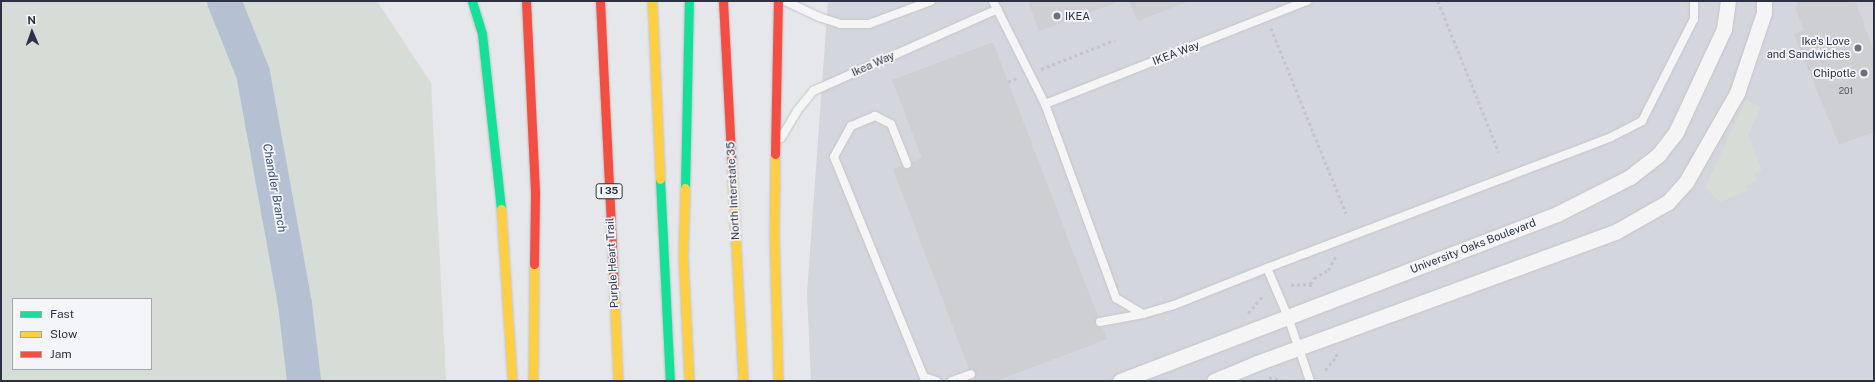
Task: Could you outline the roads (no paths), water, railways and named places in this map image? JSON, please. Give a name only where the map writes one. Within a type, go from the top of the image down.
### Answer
[{"type":"main road","points":[[472,1],[482,34],[499,178],[512,381]]},
{"type":"main road","points":[[526,1],[535,195],[533,381]]},
{"type":"main road","name":"Purple Heart Trail","points":[[600,1],[618,381]]},
{"type":"main road","points":[[652,1],[670,381]]},
{"type":"main road","points":[[689,1],[683,257],[689,381]]},
{"type":"main road","name":"North Interstate 35","points":[[723,1],[743,381]]},
{"type":"main road","points":[[778,1],[774,235],[778,381]]},
{"type":"street","name":"University Oaks Boulevard","points":[[1120,381],[1557,214],[1630,177],[1659,154],[1676,132],[1724,29],[1728,1]]},
{"type":"street","points":[[1214,381],[1298,348],[1617,231],[1668,202],[1686,182],[1737,93],[1764,13],[1764,1]]},
{"type":"lane","points":[[785,1],[819,17],[840,24],[869,24],[931,1]]},
{"type":"lane","points":[[993,1],[1045,104],[1116,298],[1143,314]]},
{"type":"lane","name":"IKEA Way","points":[[1045,104],[1307,1]]},
{"type":"lane","points":[[1100,322],[1143,314],[1174,305],[1598,142],[1642,121],[1694,19],[1694,1]]},
{"type":"lane","name":"Ikea Way","points":[[775,149],[797,111],[813,91],[998,9]]},
{"type":"lane","points":[[907,164],[891,124],[875,116],[851,126],[834,157],[924,377],[936,381]]},
{"type":"lane","points":[[1267,268],[1288,317],[1310,381]]},
{"type":"lane","points":[[952,381],[971,374]]},
{"type":"waterway","name":"Chandler Branch","points":[[224,1],[253,73],[295,304],[304,381]]},
{"type":"place","name":"IKEA","points":[[1057,16]]},
{"type":"place","name":"Ike's Love and Sandwiches","points":[[1858,48]]},
{"type":"place","name":"Chipotle","points":[[1864,73]]}]
